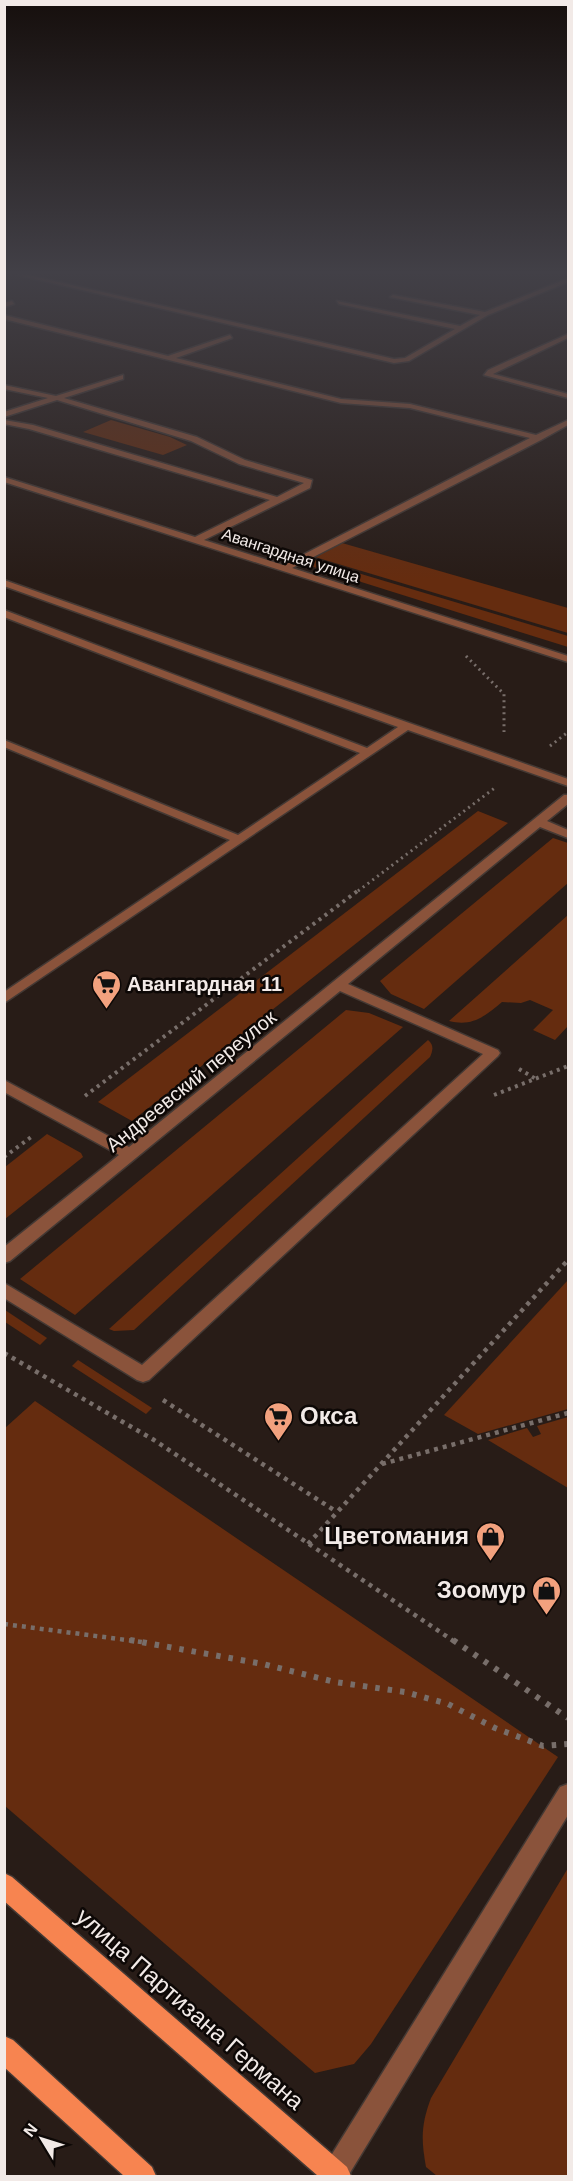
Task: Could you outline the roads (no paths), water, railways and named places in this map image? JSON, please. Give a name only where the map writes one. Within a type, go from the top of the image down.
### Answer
[{"type":"main road","name":"улица Партизана Германа","points":[[4,1885],[335,2176]]},
{"type":"main road","points":[[4,2049],[143,2176]]},
{"type":"street","points":[[4,415],[120,377]]},
{"type":"street","points":[[244,377],[341,401],[410,406],[538,438]]},
{"type":"street","points":[[495,377],[568,396]]},
{"type":"street","points":[[4,387],[57,398],[194,439],[242,462],[309,482],[307,486],[196,540]]},
{"type":"street","points":[[4,422],[30,427],[278,500]]},
{"type":"street","points":[[284,568],[568,422]]},
{"type":"street","name":"Авангардная улица","points":[[7,481],[568,659]]},
{"type":"street","points":[[4,583],[568,783]]},
{"type":"street","points":[[4,613],[368,752]]},
{"type":"street","points":[[4,999],[408,725]]},
{"type":"street","points":[[4,743],[240,840]]},
{"type":"street","name":"Андреевский переулок","points":[[4,1257],[568,798]]},
{"type":"street","points":[[538,822],[568,834]]},
{"type":"street","points":[[4,1289],[143,1376],[493,1053],[339,985]]},
{"type":"street","points":[[4,1085],[131,1155]]},
{"type":"street","points":[[335,2176],[568,1795]]},
{"type":"place","name":"Авангардная 11","points":[[106,1010]]},
{"type":"place","name":"Окса","points":[[279,1442]]},
{"type":"place","name":"Цветомания","points":[[490,1562]]},
{"type":"place","name":"Зоомур","points":[[547,1616]]}]
